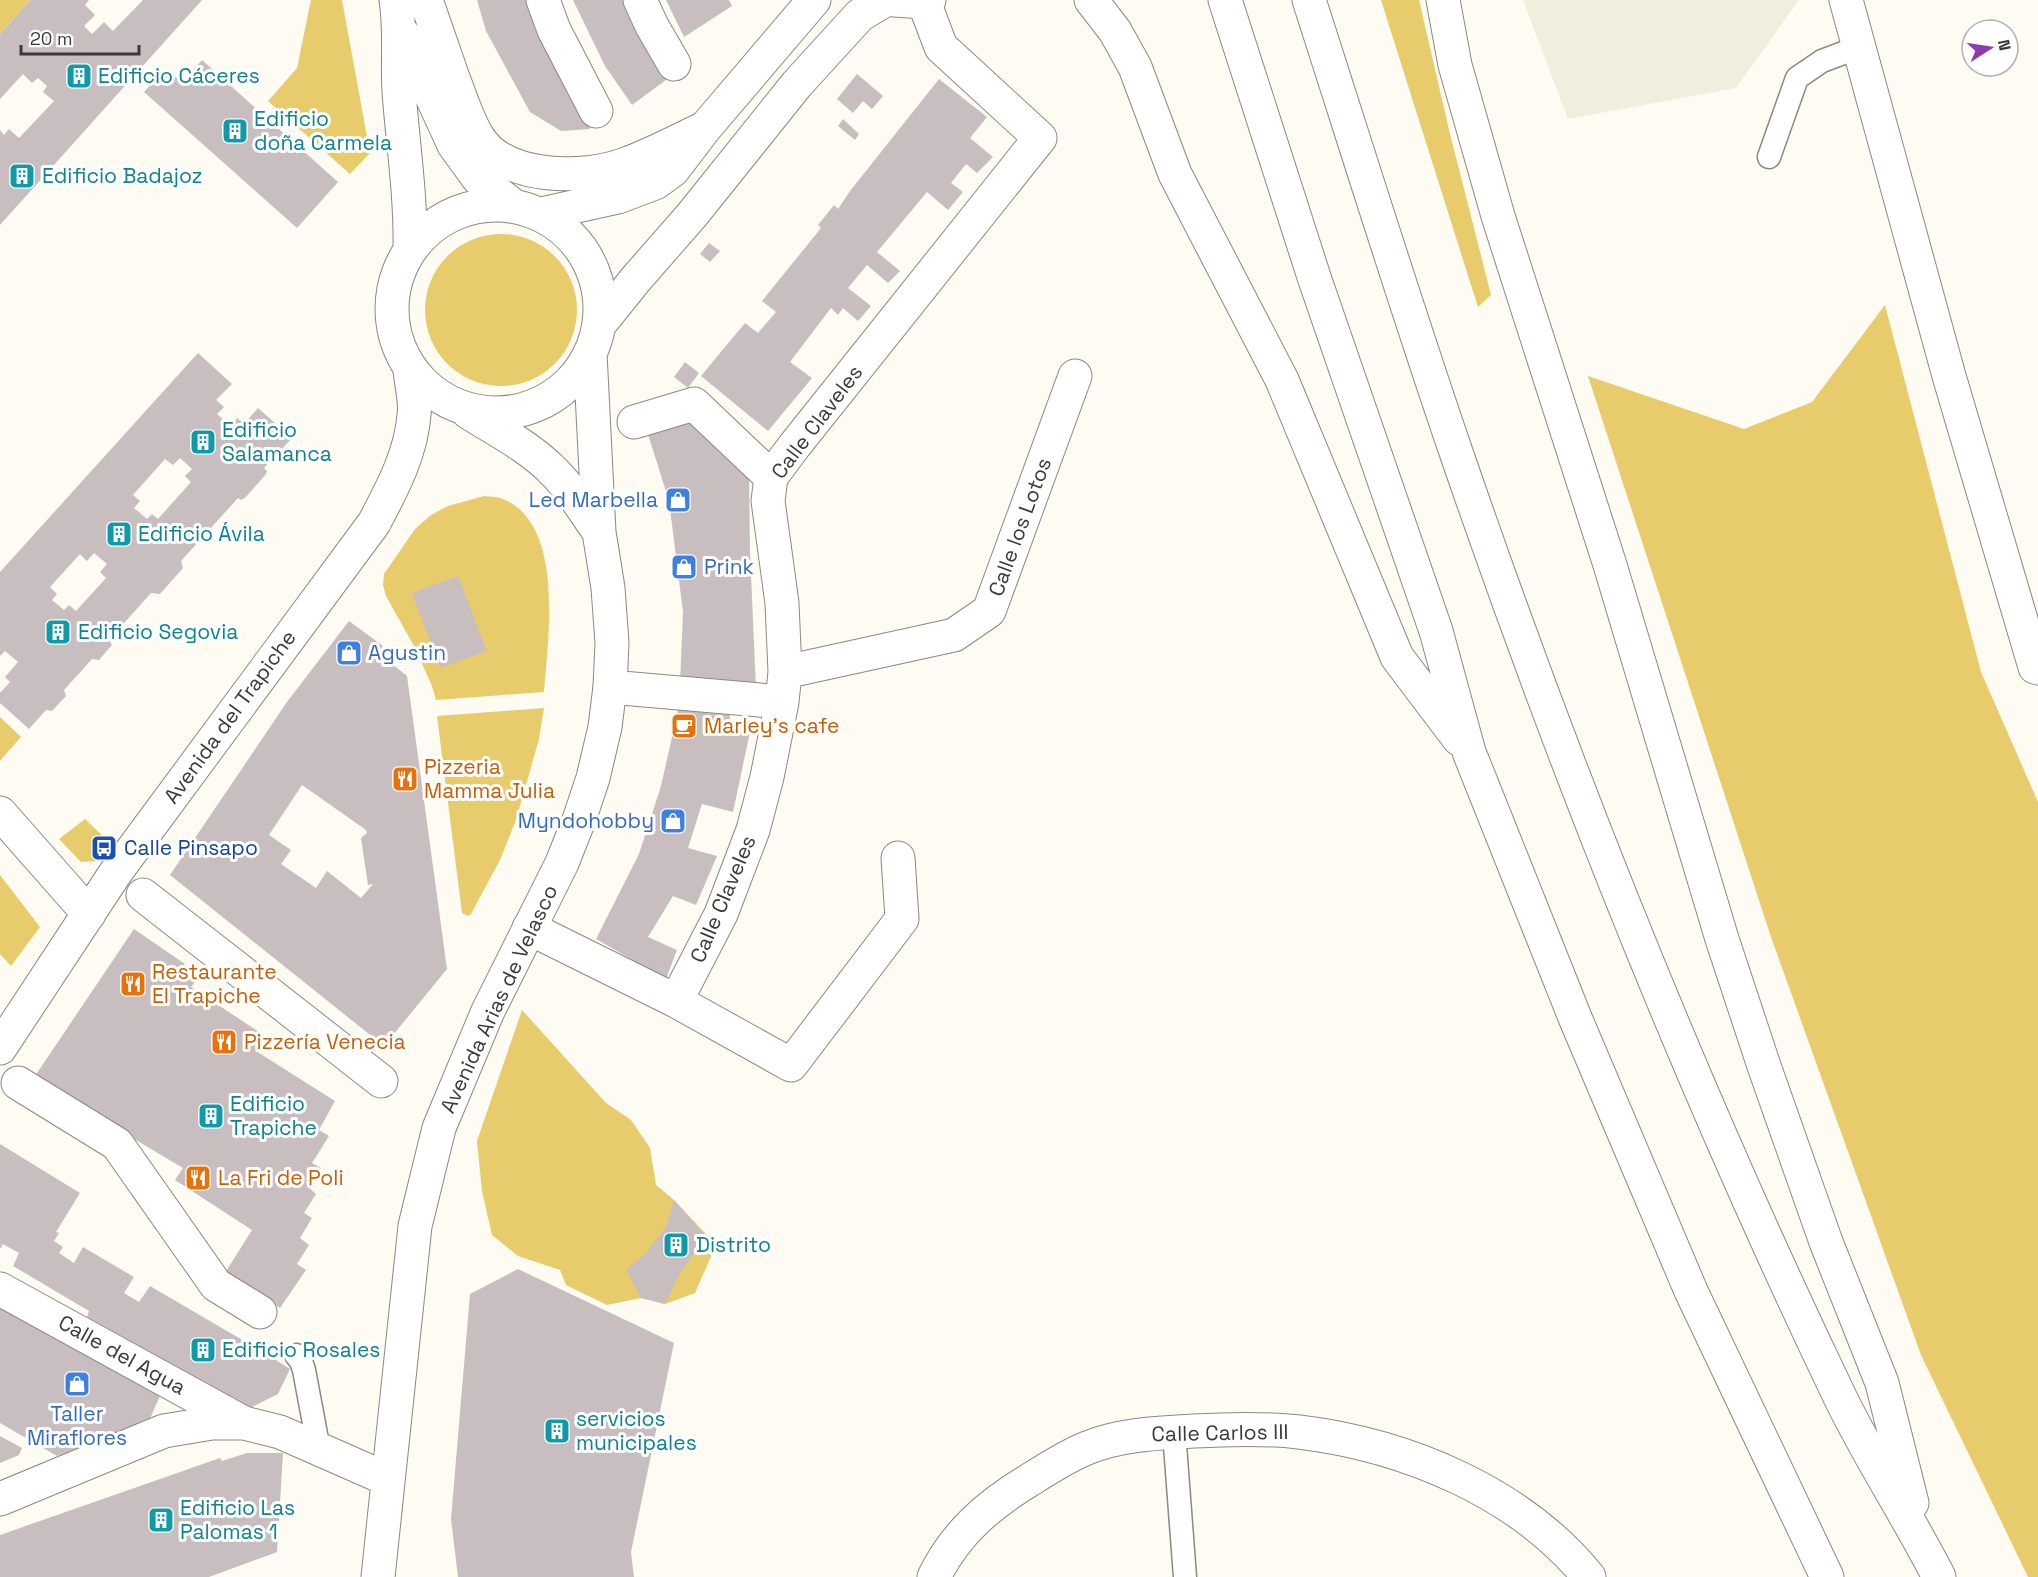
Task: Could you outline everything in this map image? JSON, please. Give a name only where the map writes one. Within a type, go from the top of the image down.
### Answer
[{"type":"main road","points":[[426,0],[464,108],[479,138],[490,151],[514,165],[536,172],[564,174],[598,171],[625,165],[705,128]]},
{"type":"main road","points":[[543,0],[554,30],[596,111]]},
{"type":"main road","points":[[639,0],[674,64]]},
{"type":"main road","points":[[814,0],[705,128],[673,170],[655,183],[618,197],[527,210],[485,205],[458,212],[432,226],[410,249],[396,277],[392,308],[396,340],[410,369],[432,392],[460,408],[491,414],[523,411],[559,392],[574,378],[595,339],[636,279],[692,215],[797,84],[860,15],[885,0]]},
{"type":"main road","points":[[1091,0],[1115,31],[1135,67],[1175,174],[1282,380],[1397,657],[1469,752]]},
{"type":"main road","points":[[1225,0],[1314,277],[1436,631],[1469,752],[1576,1020],[1691,1291],[1827,1577]]},
{"type":"main road","points":[[1309,0],[1383,234],[1458,457],[1534,669],[1628,914],[1729,1156],[1843,1402],[1939,1577]]},
{"type":"main road","points":[[1443,0],[1455,64],[1498,216],[1610,565],[1708,895],[1818,1221],[1882,1383],[1923,1545]]},
{"type":"main road","points":[[1846,0],[1948,376],[2035,667],[2038,668]]},
{"type":"main road","name":"Calle Claveles","points":[[676,1001],[721,914],[753,830],[767,777],[783,687],[782,603],[768,501],[771,477],[802,435],[1040,138],[941,47],[916,1]]},
{"type":"main road","points":[[398,13],[454,145],[478,178],[569,234],[589,262],[599,295],[595,339]]},
{"type":"main road","points":[[398,13],[399,90],[411,205],[410,249]]},
{"type":"main road","name":"Avenida Arias de Velasco","points":[[378,1577],[415,1226],[425,1179],[439,1128],[488,1011],[562,862],[579,820],[605,727],[612,643],[608,588],[600,532],[595,339]]},
{"type":"main road","name":"Avenida del Trapiche","points":[[0,1048],[116,872],[374,523],[397,481],[415,414],[410,369]]},
{"type":"main road","name":"Calle los Lotos","points":[[610,687],[783,687],[954,635],[989,611],[1075,376]]},
{"type":"main road","points":[[634,422],[694,404],[771,477]]},
{"type":"main road","name":"Avenida Arias de Velasco","points":[[460,408],[526,449],[550,468],[570,489],[600,532]]},
{"type":"main road","points":[[0,813],[89,914]]},
{"type":"main road","points":[[529,928],[676,1001],[790,1065],[902,919],[897,858]]},
{"type":"main road","points":[[143,895],[381,1081]]},
{"type":"main road","points":[[18,1083],[117,1144],[216,1285],[260,1312]]},
{"type":"main road","name":"Calle del Agua","points":[[0,1288],[244,1423]]},
{"type":"main road","points":[[0,1499],[164,1431],[212,1423],[244,1423],[280,1432],[387,1479]]},
{"type":"main road","name":"Calle Carlos III","points":[[934,1577],[945,1554],[975,1520],[1007,1494],[1088,1447],[1134,1435],[1232,1429],[1299,1432],[1349,1441],[1409,1457],[1468,1482],[1524,1514],[1575,1560],[1589,1577]]},
{"type":"lane","points":[[1769,157],[1797,78],[1822,61],[1859,47]]},
{"type":"lane","points":[[296,1355],[304,1370],[319,1450]]},
{"type":"lane","points":[[1174,1432],[1185,1577]]},
{"type":"shaded area","points":[[0,0],[30,0],[0,34]]},
{"type":"shaded area","points":[[311,0],[342,0],[370,153],[350,174],[268,101],[297,68]]},
{"type":"shaded area","points":[[1381,0],[1419,0],[1491,295],[1478,307]]},
{"type":"shaded area","points":[[1523,0],[1799,0],[1736,88],[1568,119]]},
{"type":"shaded area","points":[[501,234],[516,235],[530,240],[555,256],[571,281],[576,295],[576,325],[571,339],[555,364],[530,380],[516,385],[501,386],[486,385],[472,380],[447,364],[431,339],[426,325],[425,310],[426,295],[431,281],[447,256],[472,240],[486,235]]},
{"type":"shaded area","points":[[1885,305],[1981,672],[2038,802],[2038,1577],[2028,1577],[1921,1355],[1771,937],[1588,376],[1744,429],[1812,402]]},
{"type":"shaded area","points":[[484,496],[503,499],[523,512],[536,532],[544,557],[549,614],[544,692],[436,700],[414,646],[386,596],[383,585],[384,574],[415,529],[431,515],[448,506]]},
{"type":"shaded area","points":[[544,708],[539,739],[516,820],[500,860],[468,916],[462,913],[437,716]]},
{"type":"shaded area","points":[[0,717],[21,737],[0,761]]},
{"type":"shaded area","points":[[85,819],[108,841],[96,861],[81,862],[59,839]]},
{"type":"shaded area","points":[[0,875],[40,927],[11,966],[0,954]]},
{"type":"shaded area","points":[[522,1010],[606,1103],[631,1120],[650,1148],[656,1185],[674,1200],[716,1245],[695,1293],[665,1304],[641,1298],[607,1305],[566,1285],[560,1270],[518,1256],[492,1235],[482,1191],[477,1141]]},
{"type":"building","name":"Edificio Cáceres","points":[[30,0],[89,0],[85,5],[95,15],[84,26],[92,34],[104,22],[113,31],[143,0],[202,0],[0,225],[0,130],[4,135],[9,129],[19,138],[54,101],[43,92],[47,86],[38,78],[32,83],[23,74],[0,99],[0,34]]},
{"type":"building","points":[[477,0],[531,0],[535,14],[590,129],[561,131],[530,112],[486,31]]},
{"type":"building","points":[[573,0],[628,0],[670,77],[632,105],[605,66]]},
{"type":"building","points":[[666,0],[729,0],[732,6],[684,37]]},
{"type":"building","name":"Edificio doña Carmela","points":[[202,60],[338,182],[297,228],[144,92],[165,69],[182,82]]},
{"type":"building","points":[[857,74],[883,96],[872,109],[863,101],[853,113],[837,99]]},
{"type":"building","points":[[939,79],[987,117],[970,138],[993,157],[977,173],[966,164],[951,183],[963,192],[948,210],[927,192],[877,252],[900,271],[888,283],[867,265],[848,288],[871,306],[858,321],[843,308],[838,315],[831,308],[790,362],[812,378],[768,431],[701,376],[745,323],[758,333],[776,312],[762,301],[821,228],[818,225],[834,205],[838,209]]},
{"type":"building","points":[[843,119],[859,134],[855,140],[838,126]]},
{"type":"building","points":[[709,243],[720,251],[710,262],[700,254]]},
{"type":"building","points":[[198,353],[232,384],[216,400],[224,407],[217,414],[231,426],[237,418],[244,424],[258,408],[292,438],[264,468],[267,471],[266,474],[245,498],[241,500],[238,498],[181,561],[183,568],[160,594],[151,593],[109,640],[112,645],[99,660],[92,659],[64,690],[66,696],[52,711],[46,710],[29,729],[0,703],[0,693],[10,682],[5,677],[18,662],[5,651],[0,656],[0,572]],"holes":[[[180,458],[192,469],[185,476],[191,482],[158,519],[152,514],[147,519],[134,508],[140,501],[133,495],[165,459],[173,465]],[[94,553],[107,564],[100,572],[106,578],[76,611],[69,605],[64,610],[52,600],[57,594],[50,587],[80,554],[87,561]]]},
{"type":"building","points":[[685,362],[699,373],[688,388],[674,377]]},
{"type":"building","points":[[690,417],[749,468],[756,690],[680,683],[683,612],[669,501],[647,431]]},
{"type":"building","points":[[458,576],[487,651],[440,668],[412,593]]},
{"type":"building","points":[[349,621],[383,646],[380,650],[395,661],[392,664],[407,676],[447,969],[384,1046],[170,875],[287,702]],"holes":[[[302,785],[366,830],[367,833],[361,838],[368,885],[373,884],[361,898],[327,871],[316,888],[281,864],[291,850],[269,835]]]},
{"type":"building","points":[[679,706],[730,709],[730,727],[750,732],[733,812],[702,804],[688,848],[717,856],[696,905],[673,896],[648,937],[677,950],[666,979],[596,939],[639,854],[661,786]]},
{"type":"building","name":"Edificio Trapiche","points":[[134,929],[185,964],[182,969],[197,979],[191,987],[265,1036],[256,1051],[335,1101],[319,1130],[329,1136],[312,1163],[321,1168],[308,1187],[316,1194],[304,1213],[312,1218],[300,1238],[309,1245],[297,1264],[306,1270],[280,1308],[225,1273],[252,1230],[175,1180],[183,1168],[33,1079]]},
{"type":"building","points":[[0,1144],[80,1193],[56,1232],[59,1233],[54,1241],[63,1247],[59,1253],[74,1263],[83,1247],[134,1277],[124,1293],[139,1302],[150,1286],[290,1369],[278,1394],[250,1408],[87,1317],[89,1311],[13,1266],[19,1253],[3,1244],[0,1249]]},
{"type":"building","name":"Distrito","points":[[674,1200],[706,1236],[679,1275],[665,1304],[641,1298],[626,1270],[646,1253],[666,1227]]},
{"type":"building","name":"servicios municipales","points":[[518,1269],[674,1343],[631,1552],[634,1577],[458,1577],[451,1519],[470,1294]]},
{"type":"building","name":"Taller Miraflores","points":[[0,1300],[163,1389],[149,1421],[57,1456],[0,1423]]},
{"type":"building","points":[[0,1436],[22,1448],[19,1455],[0,1463]]},
{"type":"building","name":"Edificio Las Palomas 1","points":[[247,1453],[283,1453],[277,1552],[209,1577],[0,1577],[0,1535],[220,1458],[222,1461]]},
{"type":"place","name":"Edificio Cáceres","points":[[79,76]]},
{"type":"place","name":"Edificio doña Carmela","points":[[235,131]]},
{"type":"place","name":"Edificio Badajoz","points":[[22,176]]},
{"type":"place","name":"Edificio Salamanca","points":[[203,442]]},
{"type":"place","name":"Led Marbella","points":[[678,500]]},
{"type":"place","name":"Edificio Ávila","points":[[119,534]]},
{"type":"place","name":"Prink","points":[[684,567]]},
{"type":"place","name":"Edificio Segovia","points":[[58,632]]},
{"type":"place","name":"Agustin","points":[[349,653]]},
{"type":"place","name":"Marley's cafe","points":[[684,726]]},
{"type":"place","name":"Pizzeria Mamma Julia","points":[[405,779]]},
{"type":"place","name":"Myndohobby","points":[[673,821]]},
{"type":"place","name":"Calle Pinsapo","points":[[104,848]]},
{"type":"place","name":"Restaurante El Trapiche","points":[[133,984]]},
{"type":"place","name":"Pizzería Venecia","points":[[224,1042]]},
{"type":"place","name":"Edificio Trapiche","points":[[211,1116]]},
{"type":"place","name":"La Fri de Poli","points":[[198,1178]]},
{"type":"place","name":"Distrito","points":[[676,1245]]},
{"type":"place","name":"Edificio Rosales","points":[[203,1350]]},
{"type":"place","name":"Taller Miraflores","points":[[77,1384]]},
{"type":"place","name":"servicios municipales","points":[[557,1431]]},
{"type":"place","name":"Edificio Las Palomas 1","points":[[161,1520]]}]
